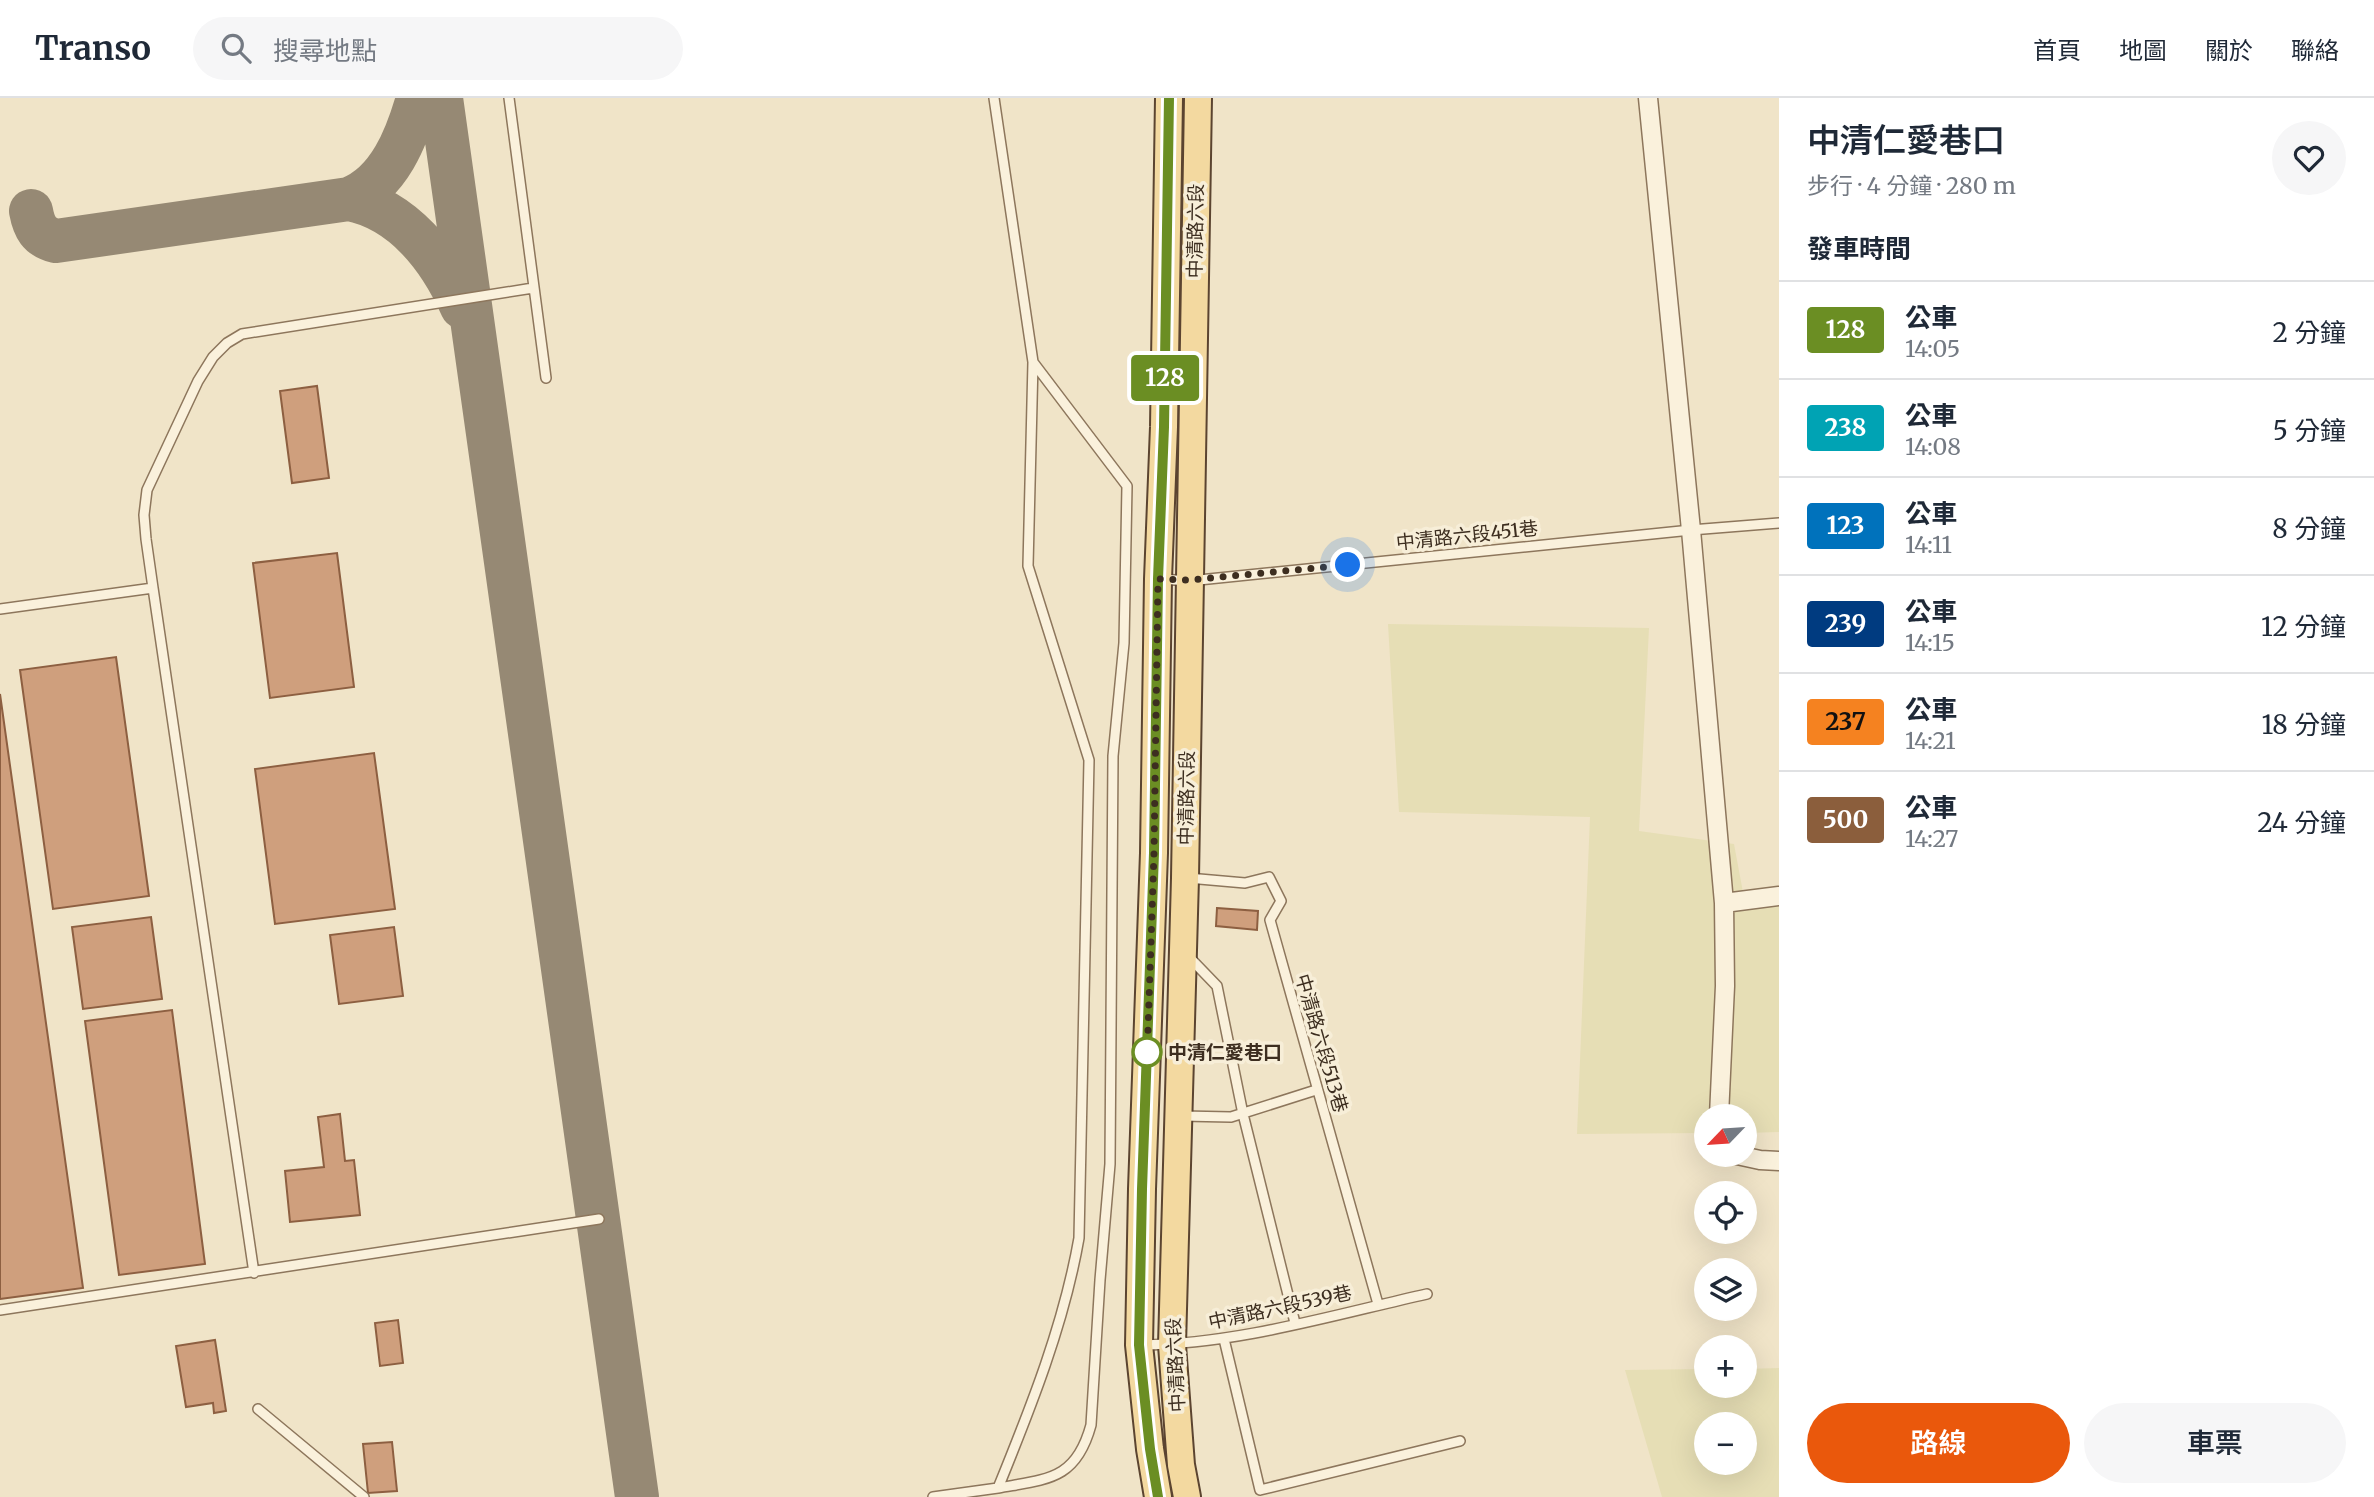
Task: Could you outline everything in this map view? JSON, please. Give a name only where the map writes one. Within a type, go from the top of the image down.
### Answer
[{"type":"main road","name":"中清路六段","points":[[1158,1497],[1139,1345],[1154,853],[1169,98]]},
{"type":"main road","name":"中清路六段","points":[[1187,1497],[1181,1465],[1172,1345],[1185,878],[1198,98]]},
{"type":"street","points":[[1648,98],[1692,530],[1724,903],[1725,986],[1720,1104]]},
{"type":"street","points":[[1724,903],[1779,896]]},
{"type":"street","points":[[1757,1159],[1779,1161]]},
{"type":"lane","points":[[509,98],[546,377]]},
{"type":"lane","points":[[994,98],[1033,362],[1028,566],[1089,760],[1079,1238],[1071,1282],[1027,1416],[998,1488]]},
{"type":"lane","points":[[254,1273],[153,588],[145,527],[147,490],[198,381],[213,357],[227,343],[242,334],[533,288]]},
{"type":"lane","points":[[933,1497],[1042,1480],[1062,1473],[1077,1460],[1086,1445],[1091,1425],[1110,1164],[1113,756],[1124,643],[1127,486],[1033,362]]},
{"type":"lane","name":"中清路六段451巷","points":[[1158,579],[1189,580],[1779,523]]},
{"type":"lane","points":[[0,609],[153,588]]},
{"type":"lane","name":"中清路六段513巷","points":[[1185,878],[1245,883],[1269,877],[1281,901],[1270,920],[1378,1304]]},
{"type":"lane","points":[[1181,949],[1217,986],[1243,1114],[1295,1323]]},
{"type":"lane","points":[[1177,1116],[1231,1117],[1316,1090]]},
{"type":"lane","points":[[0,1310],[598,1219]]},
{"type":"lane","name":"中清路六段539巷","points":[[1139,1345],[1172,1345],[1224,1339],[1427,1294]]},
{"type":"lane","points":[[1224,1339],[1261,1490],[1460,1441]]},
{"type":"lane","points":[[258,1409],[364,1497]]},
{"type":"shaded area","points":[[1388,624],[1649,628],[1639,831],[1734,844],[1745,903],[1779,902],[1779,1132],[1757,1133],[1757,1104],[1694,1104],[1694,1133],[1577,1134],[1590,817],[1399,812]]},
{"type":"shaded area","points":[[1779,1368],[1779,1497],[1662,1497],[1625,1370],[1694,1369],[1694,1398],[1757,1398],[1757,1369]]},
{"type":"building","points":[[317,386],[329,478],[292,483],[280,391]]},
{"type":"building","points":[[337,553],[354,687],[270,698],[253,563]]},
{"type":"building","points":[[116,657],[149,896],[53,909],[20,670]]},
{"type":"building","points":[[0,694],[83,1288],[0,1299]]},
{"type":"building","points":[[374,753],[395,909],[275,924],[255,769]]},
{"type":"building","points":[[1217,908],[1258,911],[1257,930],[1216,926]]},
{"type":"building","points":[[151,917],[162,999],[83,1009],[72,927]]},
{"type":"building","points":[[394,927],[403,996],[339,1004],[330,935]]},
{"type":"building","points":[[172,1010],[205,1264],[119,1275],[85,1021]]},
{"type":"building","points":[[340,1114],[345,1161],[354,1160],[360,1215],[290,1222],[285,1171],[324,1167],[318,1117]]},
{"type":"building","points":[[398,1320],[403,1363],[380,1366],[375,1323]]},
{"type":"building","points":[[215,1340],[226,1411],[214,1413],[213,1403],[186,1407],[176,1346]]},
{"type":"building","points":[[392,1442],[397,1491],[368,1493],[363,1444]]},
{"type":"taxiway","points":[[31,211],[38,230],[45,237],[56,241],[349,199],[363,192],[386,171],[402,143],[418,98]]},
{"type":"taxiway","points":[[441,98],[637,1497]]},
{"type":"taxiway","points":[[349,199],[387,214],[418,239],[443,271],[462,307]]},
{"type":"bus line","name":"128","points":[[1158,1497],[1139,1345],[1154,853],[1169,98]]},
{"type":"place","name":"中清仁愛巷口","points":[[1147,1052]]},
{"type":"route","points":[[1147,1052],[1147,1060],[1154,853],[1158,579],[1189,580],[1348,565]]}]
